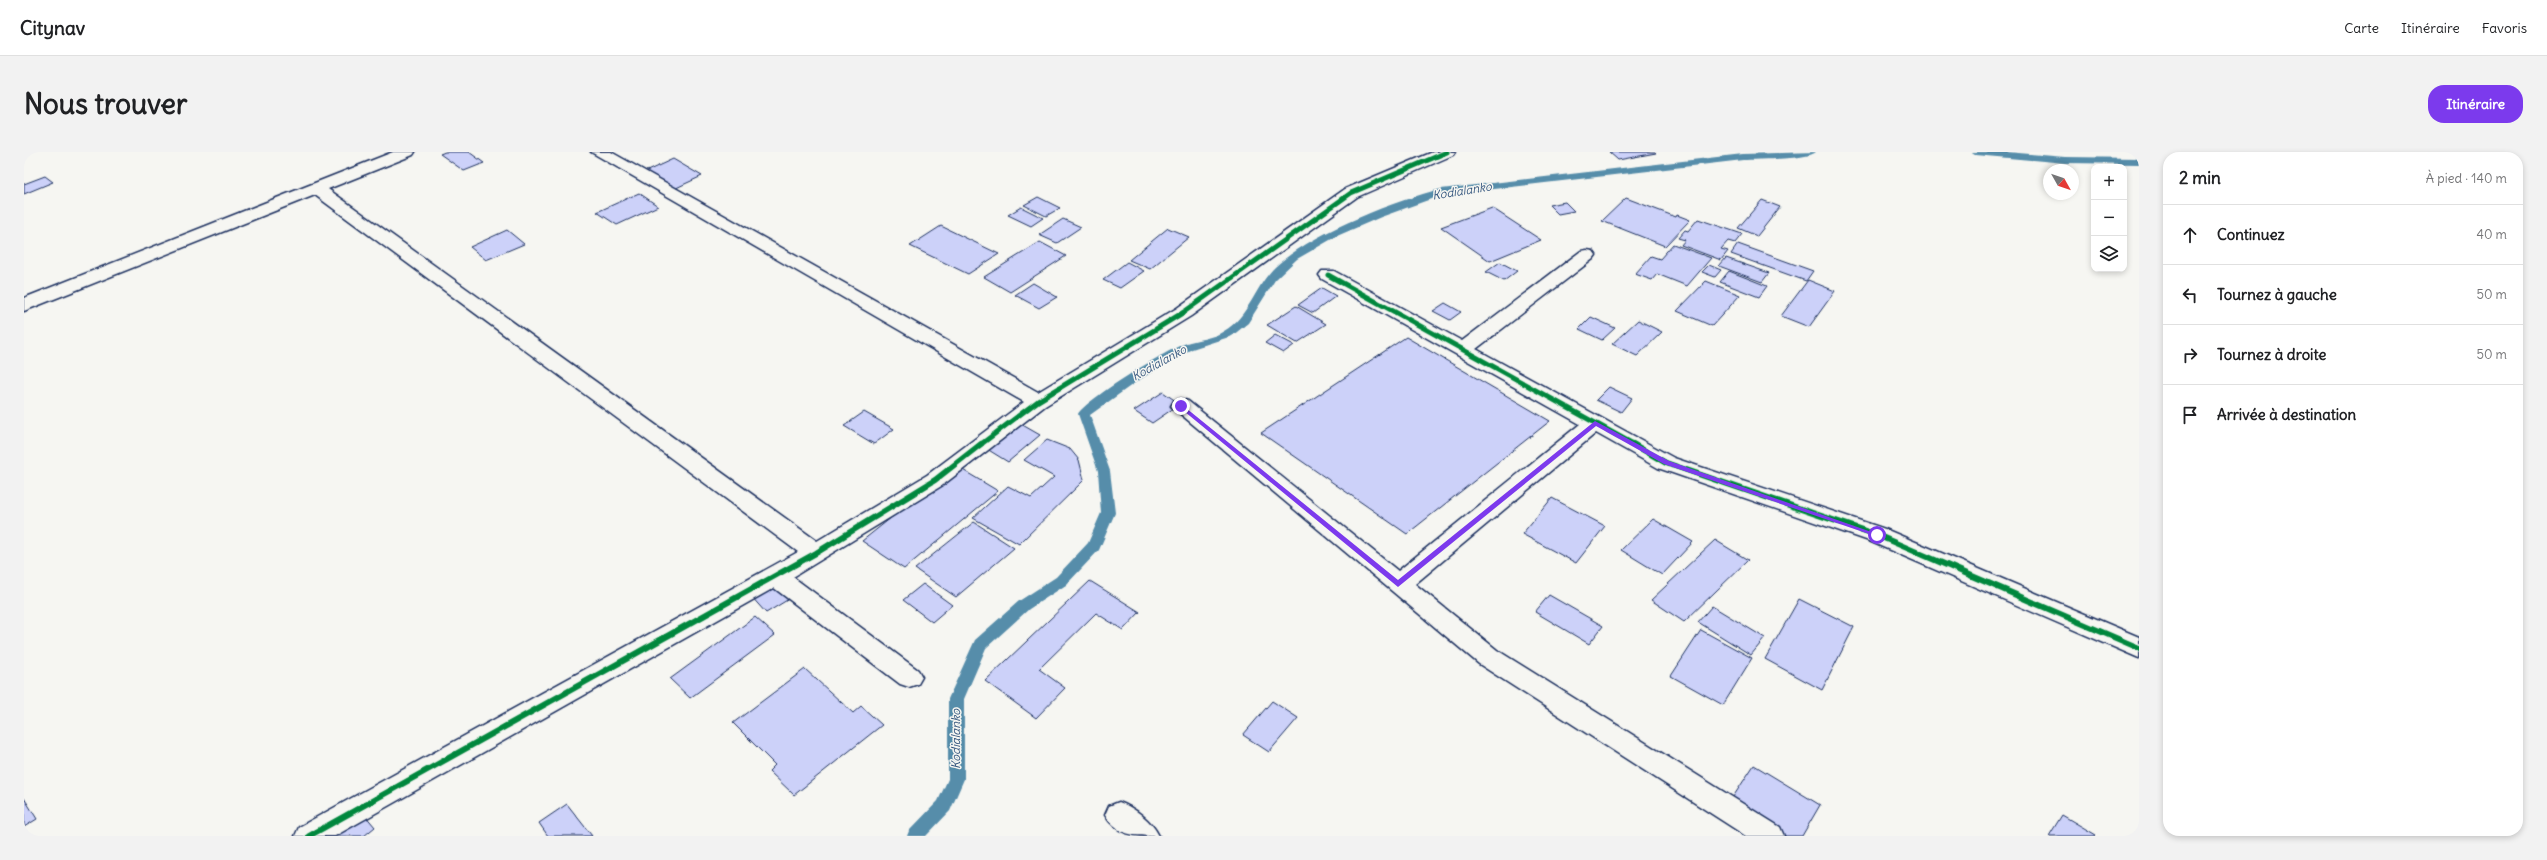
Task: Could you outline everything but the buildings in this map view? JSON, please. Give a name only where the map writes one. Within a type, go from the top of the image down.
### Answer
[{"type":"street","points":[[24,305],[407,152]]},
{"type":"street","points":[[599,152],[1038,401]]},
{"type":"street","points":[[309,836],[816,553],[935,480],[1038,401],[1184,312],[1351,193],[1447,152]]},
{"type":"street","points":[[316,188],[816,553]]},
{"type":"street","points":[[1463,350],[1587,255]]},
{"type":"street","points":[[1328,274],[1666,463],[1877,535],[2139,648]]},
{"type":"street","points":[[1181,406],[1488,657],[1770,836]]},
{"type":"street","points":[[1398,584],[1595,423]]},
{"type":"street","points":[[775,576],[908,677]]},
{"type":"street","points":[[1119,815],[1145,836]]},
{"type":"waterway","name":"Kodialanko","points":[[915,836],[944,806],[956,779],[956,699],[980,644],[1024,605],[1061,581],[1094,546],[1108,513],[1104,471],[1084,414],[1156,363],[1182,349],[1223,336],[1237,328],[1250,312],[1271,278],[1278,270],[1312,245],[1355,224],[1400,206],[1441,192],[1743,157],[1783,156],[1811,152]]},
{"type":"waterway","name":"Kodialanko","points":[[1975,152],[2065,160],[2139,161]]},
{"type":"cycle path","points":[[309,836],[816,553],[935,480],[1038,401],[1184,312],[1351,193],[1447,152]]},
{"type":"cycle path","points":[[1328,275],[1666,463],[1877,535],[2139,648]]},
{"type":"route","points":[[1181,406],[1398,584],[1595,423],[1666,463],[1877,535]]}]
